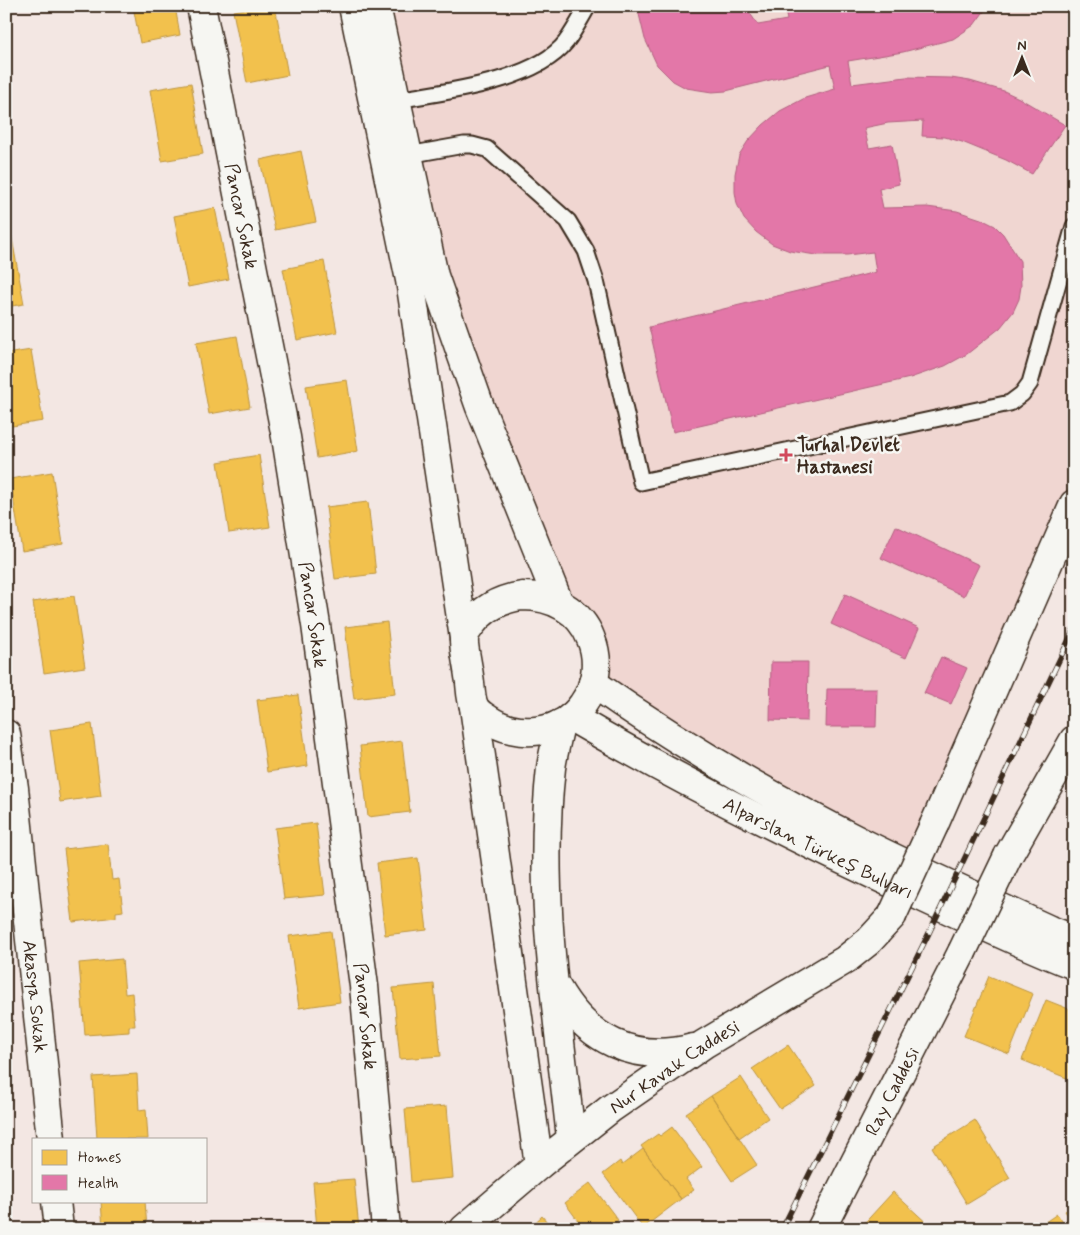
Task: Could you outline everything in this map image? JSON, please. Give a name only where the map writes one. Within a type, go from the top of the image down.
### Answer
[{"type":"street","name":"Pancar Sokak","points":[[201,6],[286,437],[316,626],[364,986],[386,1229]]},
{"type":"street","points":[[353,6],[410,280],[464,638],[539,1164]]},
{"type":"street","points":[[376,6],[434,276],[480,406],[559,603]]},
{"type":"street","name":"Nur Kavak Caddesi","points":[[464,1229],[539,1164],[610,1108],[704,1044],[845,960],[869,942],[892,916],[916,868],[1074,504]]},
{"type":"street","points":[[464,638],[470,627],[487,608],[510,598],[535,596],[559,603],[576,615],[588,631],[596,657],[596,670],[588,696],[581,707],[566,720],[538,731],[514,731],[492,722],[474,707]]},
{"type":"street","name":"Alparslan Türkeş Bulvarı","points":[[593,683],[639,715],[726,769],[861,842],[1074,940]]},
{"type":"street","points":[[566,720],[551,767],[547,860],[549,919],[572,1138]]},
{"type":"street","name":"Alparslan Türkeş Bulvarı","points":[[566,720],[849,864],[1074,966]]},
{"type":"street","name":"Akasya Sokak","points":[[6,734],[14,788],[51,1138]]},
{"type":"street","name":"Ray Caddesi","points":[[821,1229],[962,952],[1008,856],[1074,740]]},
{"type":"street","points":[[555,985],[568,1007],[585,1026],[606,1040],[630,1049],[655,1053],[680,1051],[704,1044]]},
{"type":"street","points":[[56,1202],[58,1229]]},
{"type":"lane","points":[[396,100],[466,88],[524,72],[544,61],[566,43],[588,6]]},
{"type":"lane","points":[[408,155],[464,145],[486,149],[568,221],[586,251],[595,275],[641,482],[1010,403],[1022,394],[1030,383],[1074,226]]},
{"type":"shaded area","name":"Turhal Devlet Hastanesi","points":[[376,6],[1074,6],[1074,504],[916,867],[593,683],[580,620],[480,407]]},
{"type":"building: Homes","points":[[133,6],[175,6],[180,35],[140,43]]},
{"type":"building: Homes","points":[[275,6],[288,75],[247,83],[233,11]]},
{"type":"building: Homes","points":[[191,83],[203,154],[162,161],[150,90]]},
{"type":"building: Homes","points":[[301,151],[316,222],[275,230],[260,160]]},
{"type":"building: Homes","points":[[215,208],[229,279],[188,287],[174,216]]},
{"type":"building: Homes","points":[[11,233],[24,304],[6,307],[6,234]]},
{"type":"building: Homes","points":[[324,261],[337,332],[297,340],[283,269]]},
{"type":"building: Homes","points":[[237,336],[250,407],[209,414],[196,343]]},
{"type":"building: Homes","points":[[31,350],[43,421],[6,427],[6,354]]},
{"type":"building: Homes","points":[[347,380],[358,451],[317,458],[306,386]]},
{"type":"building: Homes","points":[[259,455],[270,527],[229,533],[218,462]]},
{"type":"building: Homes","points":[[52,472],[63,544],[22,551],[10,479]]},
{"type":"building: Homes","points":[[368,502],[376,574],[335,579],[326,507]]},
{"type":"building: Homes","points":[[74,596],[85,667],[44,673],[33,602]]},
{"type":"building: Homes","points":[[387,622],[395,694],[354,699],[345,627]]},
{"type":"building: Homes","points":[[298,695],[308,766],[267,772],[257,700]]},
{"type":"building: Homes","points":[[92,724],[101,796],[60,802],[50,730]]},
{"type":"building: Homes","points":[[402,741],[410,812],[368,817],[360,746]]},
{"type":"building: Homes","points":[[316,823],[325,895],[284,899],[275,828]]},
{"type":"building: Homes","points":[[108,844],[112,880],[119,879],[123,911],[116,912],[116,917],[73,922],[64,849]]},
{"type":"building: Homes","points":[[418,858],[427,930],[385,935],[377,863]]},
{"type":"building: Homes","points":[[331,931],[340,1002],[299,1008],[289,936]]},
{"type":"building: Homes","points":[[122,959],[125,994],[132,993],[135,1026],[129,1026],[129,1032],[85,1035],[79,963]]},
{"type":"building: Homes","points":[[989,976],[1033,994],[1009,1054],[964,1036]]},
{"type":"building: Homes","points":[[434,984],[441,1056],[400,1059],[393,988]]},
{"type":"building: Homes","points":[[1046,1000],[1074,1011],[1074,1081],[1022,1060]]},
{"type":"building: Homes","points":[[788,1045],[816,1086],[780,1109],[752,1069]]},
{"type":"building: Homes","points":[[137,1074],[139,1110],[146,1109],[148,1138],[97,1138],[93,1077]]},
{"type":"building: Homes","points":[[741,1077],[768,1118],[739,1138],[711,1096]]},
{"type":"building: Homes","points":[[711,1096],[757,1165],[732,1181],[686,1113]]},
{"type":"building: Homes","points":[[447,1106],[453,1178],[411,1182],[405,1109]]},
{"type":"building: Homes","points":[[975,1120],[1010,1178],[967,1204],[932,1147]]},
{"type":"building: Homes","points":[[672,1127],[702,1167],[686,1179],[694,1190],[681,1199],[641,1146]]},
{"type":"building: Homes","points":[[643,1149],[681,1199],[643,1228],[603,1174],[620,1161],[622,1165]]},
{"type":"building: Homes","points":[[354,1179],[359,1229],[317,1229],[313,1182]]},
{"type":"building: Homes","points":[[590,1183],[618,1220],[607,1229],[584,1229],[565,1203]]},
{"type":"building: Homes","points":[[893,1192],[930,1226],[928,1229],[859,1229]]},
{"type":"building: Homes","points":[[101,1202],[145,1202],[147,1229],[103,1229]]},
{"type":"building: Homes","points":[[1074,1206],[1074,1224],[1065,1211]]},
{"type":"building: Homes","points":[[1057,1214],[1068,1229],[1035,1229]]},
{"type":"building: Homes","points":[[542,1216],[553,1229],[528,1229]]},
{"type":"building: Health","points":[[637,6],[745,6],[758,25],[787,20],[784,6],[988,6],[974,25],[953,39],[903,52],[848,61],[852,84],[906,77],[951,78],[970,81],[1004,91],[1065,125],[1032,174],[1006,160],[962,142],[945,137],[922,136],[923,121],[888,123],[864,128],[869,148],[892,144],[899,184],[879,189],[883,208],[927,207],[957,211],[995,226],[1003,234],[1020,261],[1021,286],[1019,299],[1013,312],[1000,328],[967,354],[945,366],[910,378],[673,432],[649,327],[876,272],[873,252],[847,255],[816,255],[790,251],[772,244],[756,232],[744,219],[737,204],[735,174],[739,155],[748,141],[780,111],[805,98],[835,89],[830,65],[726,91],[712,92],[686,88],[673,81],[657,65],[645,39]]},
{"type":"building: Health","points":[[896,526],[979,565],[964,596],[881,558]]},
{"type":"building: Health","points":[[845,594],[919,628],[906,658],[831,624]]},
{"type":"building: Health","points":[[941,657],[967,668],[951,704],[924,693]]},
{"type":"building: Health","points":[[771,662],[808,662],[807,721],[770,720]]},
{"type":"building: Health","points":[[827,689],[877,689],[876,727],[826,727]]},
{"type":"railway","points":[[782,1229],[928,935],[1074,629]]},
{"type":"place","name":"Turhal Devlet Hastanesi","points":[[786,455]]}]
